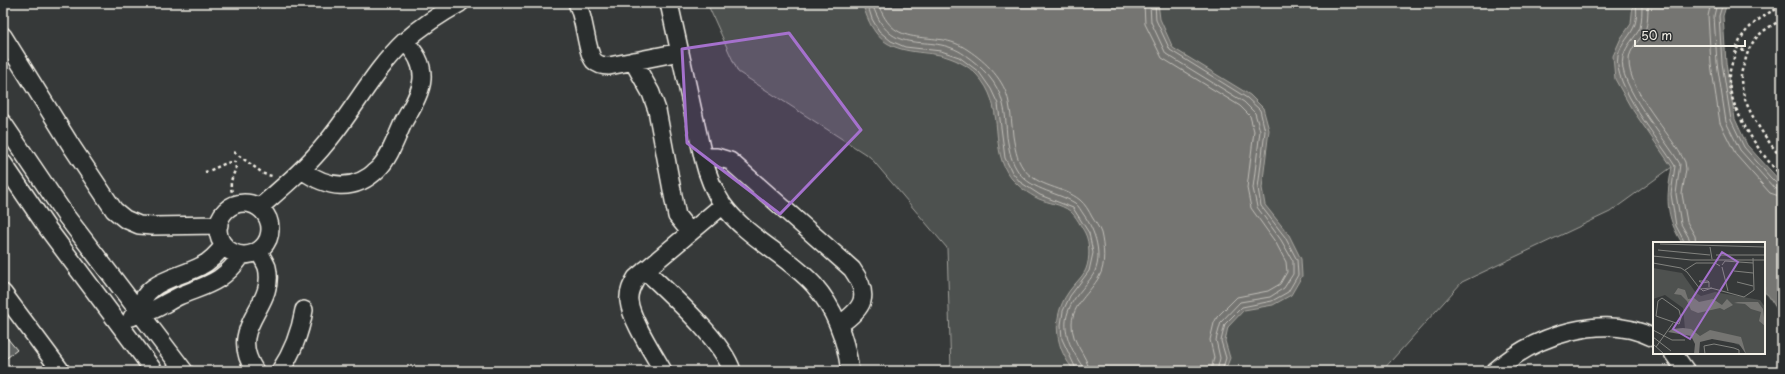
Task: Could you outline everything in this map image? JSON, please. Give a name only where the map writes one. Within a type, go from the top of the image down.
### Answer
[{"type":"street","points":[[259,208],[302,170],[326,143],[349,115],[386,62],[405,42],[432,19],[460,3]]},
{"type":"street","points":[[577,3],[584,22],[591,54],[594,61],[601,66],[609,66],[680,52]]},
{"type":"street","points":[[669,3],[707,174],[714,190],[723,205],[745,227],[797,269],[814,285],[828,304],[839,325],[848,352],[850,371]]},
{"type":"street","points":[[3,36],[72,147],[114,210],[125,219],[139,225],[219,225]]},
{"type":"street","points":[[302,170],[316,180],[332,185],[349,185],[366,179],[379,168],[388,154],[419,93],[422,79],[421,65],[415,52],[405,42]]},
{"type":"street","points":[[633,61],[651,93],[657,110],[677,216],[690,232]]},
{"type":"street","points":[[3,123],[66,216],[184,371]]},
{"type":"street","points":[[703,157],[717,157],[730,161],[852,269],[860,281],[863,295],[862,302],[860,309],[839,325]]},
{"type":"street","points":[[3,164],[48,229],[154,371]]},
{"type":"street","points":[[245,203],[259,208],[266,215],[270,224],[270,234],[266,244],[251,254],[242,255],[235,253],[224,245],[219,232],[219,225],[225,212],[237,204],[245,203]]},
{"type":"street","points":[[663,371],[631,312],[629,300],[630,288],[636,278],[723,205]]},
{"type":"street","points":[[140,312],[142,300],[150,290],[210,261],[224,245]]},
{"type":"street","points":[[255,371],[250,364],[245,349],[246,332],[262,302],[267,286],[267,267],[259,250]]},
{"type":"street","points":[[121,326],[140,312],[154,309],[179,296],[212,284],[224,276],[242,255]]},
{"type":"street","points":[[191,270],[199,289]]},
{"type":"street","points":[[645,270],[687,311],[718,346],[732,371]]},
{"type":"street","points":[[150,290],[161,306]]},
{"type":"street","points":[[3,293],[61,371]]},
{"type":"street","points":[[280,371],[292,352],[300,331],[304,310]]},
{"type":"street","points":[[1495,371],[1509,360],[1540,342],[1580,330],[1600,327],[1620,328],[1635,331],[1653,338]]},
{"type":"street","points":[[1674,354],[1686,371]]},
{"type":"path","points":[[1782,8],[1759,18],[1743,34],[1736,46],[1729,76],[1732,99],[1749,135],[1773,167],[1782,176]]},
{"type":"path","points":[[1782,20],[1766,28],[1753,42],[1747,52],[1741,76],[1744,95],[1760,128],[1782,159]]},
{"type":"path","points":[[1736,46],[1747,52]]},
{"type":"path","points":[[234,152],[264,174],[275,177],[285,186]]},
{"type":"path","points":[[205,172],[214,170],[228,162],[235,162],[236,169],[231,179],[230,186],[237,204]]},
{"type":"highlighted area","points":[[789,33],[861,130],[780,214],[687,143],[682,49]]},
{"type":"shaded area","points":[[707,3],[1701,3],[1672,167],[1610,212],[1462,282],[1382,371],[951,371],[947,248],[870,157],[738,72]]},
{"type":"water","points":[[862,3],[1158,3],[1160,19],[1173,48],[1250,95],[1263,108],[1269,130],[1262,188],[1265,205],[1289,235],[1301,259],[1302,276],[1291,295],[1273,305],[1244,310],[1228,327],[1225,341],[1230,358],[1225,371],[1075,371],[1068,363],[1063,353],[1057,323],[1063,302],[1070,290],[1083,275],[1088,261],[1088,241],[1080,224],[1070,211],[1030,194],[1018,185],[1008,174],[1002,162],[999,150],[995,112],[991,99],[986,87],[977,75],[965,65],[950,58],[897,48],[882,40],[868,19]]},
{"type":"water","points":[[1633,3],[1727,3],[1723,16],[1726,63],[1735,119],[1747,145],[1782,183],[1782,317],[1765,293],[1765,242],[1681,242],[1676,233],[1672,224],[1668,206],[1672,167],[1630,106],[1615,79],[1613,56],[1621,38],[1631,24]]},
{"type":"building","points":[[3,333],[17,350],[3,361]]}]
